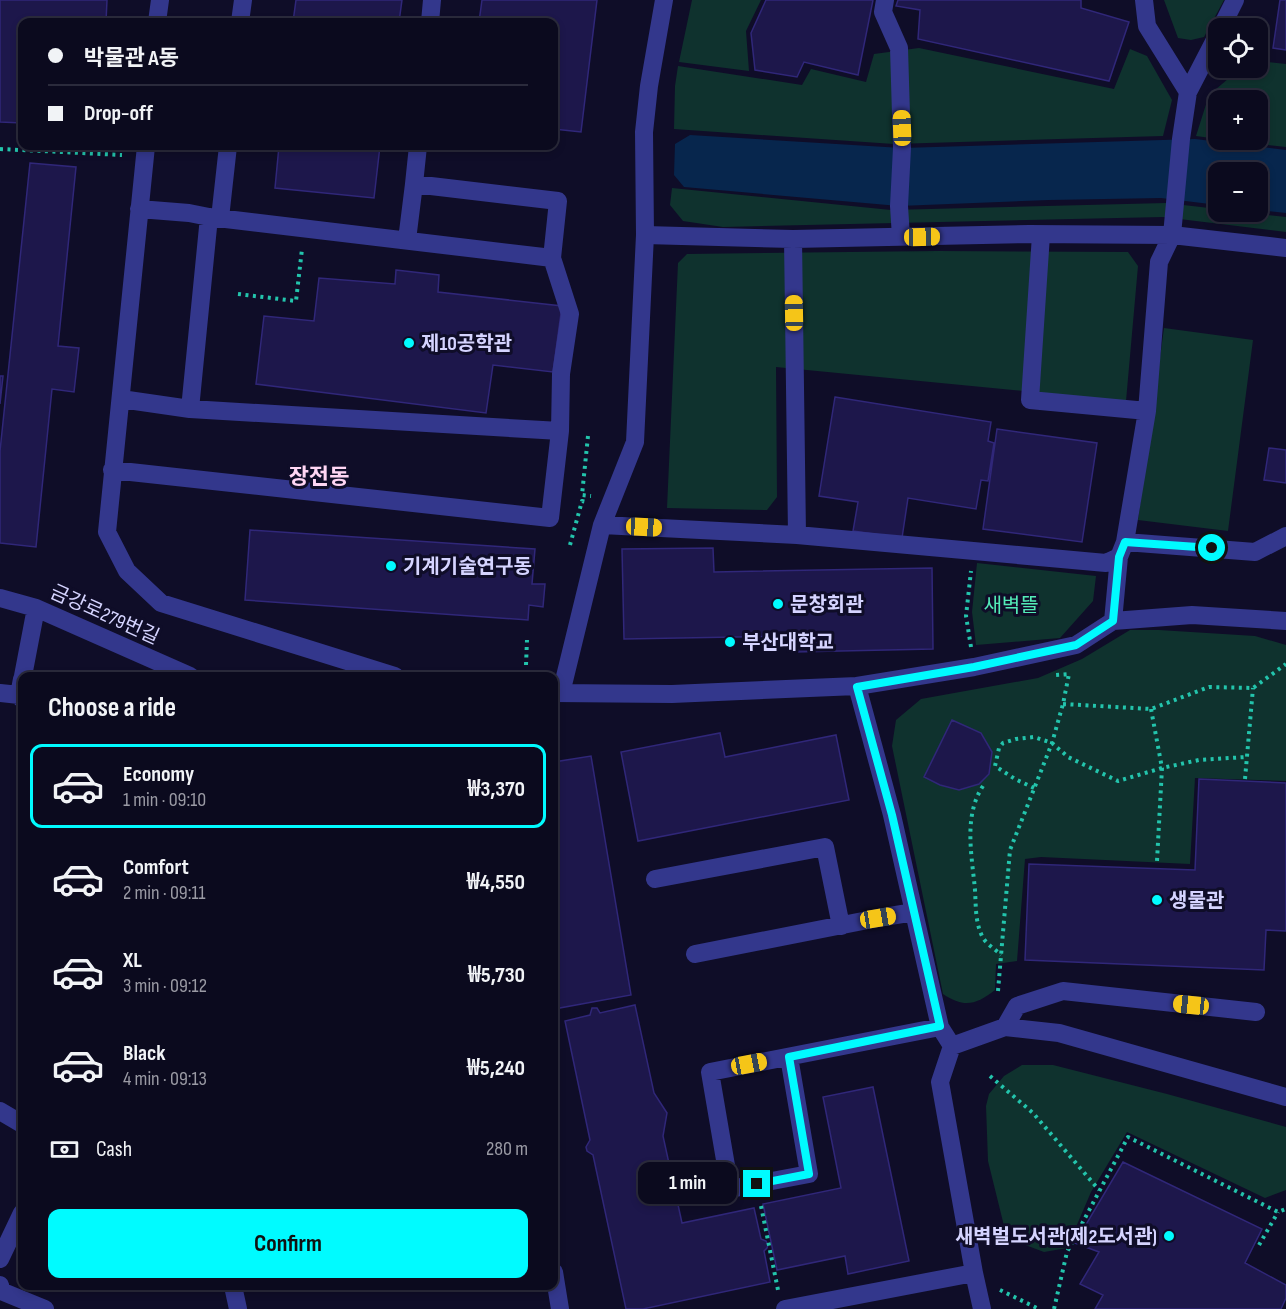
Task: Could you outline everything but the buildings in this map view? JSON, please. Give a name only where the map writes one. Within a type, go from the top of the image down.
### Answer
[{"type":"street","points":[[158,18],[160,0]]},
{"type":"street","points":[[241,18],[243,0]]},
{"type":"street","points":[[430,18],[432,0]]},
{"type":"street","points":[[558,689],[603,525],[635,442],[645,236],[644,132],[649,86],[664,0]]},
{"type":"street","points":[[885,0],[883,12],[899,48],[902,148],[899,207],[901,237]]},
{"type":"street","points":[[1144,0],[1147,26],[1188,92]]},
{"type":"street","points":[[1226,18],[1235,0]]},
{"type":"street","points":[[1113,621],[1122,549],[1147,411],[1160,262],[1172,235],[1174,200],[1188,92],[1208,53]]},
{"type":"street","points":[[146,150],[107,532],[127,571],[161,603],[382,672]]},
{"type":"street","points":[[190,409],[215,218],[227,150]]},
{"type":"street","points":[[407,240],[418,150]]},
{"type":"street","points":[[112,471],[550,518],[560,431],[561,374],[570,314],[552,258],[558,201],[414,184]]},
{"type":"street","points":[[139,209],[189,213],[552,258]]},
{"type":"street","points":[[1041,235],[1030,400],[1147,411]]},
{"type":"street","points":[[645,236],[793,239],[1172,235],[1286,248]]},
{"type":"street","points":[[793,239],[797,536]]},
{"type":"street","points":[[121,399],[190,409],[560,431]]},
{"type":"street","points":[[603,525],[797,536],[1106,563],[1122,549],[1255,552],[1286,536]]},
{"type":"street","name":"금강로279번길","points":[[0,598],[36,608],[181,672]]},
{"type":"street","points":[[25,672],[36,608]]},
{"type":"street","points":[[558,693],[672,694],[857,687],[974,667],[1076,645],[1113,621],[1192,615],[1286,621]]},
{"type":"street","points":[[857,687],[892,815],[940,1026],[952,1046],[940,1082],[982,1309]]},
{"type":"street","points":[[0,693],[18,688]]},
{"type":"street","points":[[655,879],[825,847],[841,926]]},
{"type":"street","points":[[695,954],[914,912]]},
{"type":"street","points":[[1005,1027],[1017,1006],[1063,991],[1256,1012]]},
{"type":"street","points":[[789,1057],[809,1174],[730,1189],[710,1072],[940,1026]]},
{"type":"street","points":[[952,1046],[1005,1027],[1059,1033],[1286,1097]]},
{"type":"street","points":[[0,1111],[18,1122]]},
{"type":"street","points":[[0,1260],[18,1222]]},
{"type":"street","points":[[785,1309],[974,1273]]},
{"type":"street","points":[[0,1285],[1,1291],[45,1309]]},
{"type":"street","points":[[234,1290],[238,1309]]},
{"type":"street","points":[[557,1290],[560,1309]]},
{"type":"path","points":[[0,149],[18,150]]},
{"type":"path","points":[[20,150],[122,155]]},
{"type":"path","points":[[238,294],[296,301],[302,243]]},
{"type":"path","points":[[588,436],[582,495],[594,496]]},
{"type":"path","points":[[971,570],[966,616],[971,649]]},
{"type":"path","points":[[526,665],[527,640]]},
{"type":"path","points":[[1063,704],[1151,709],[1209,687],[1253,688],[1286,664]]},
{"type":"path","points":[[998,992],[1010,850],[1052,743],[1069,674],[1048,675]]},
{"type":"path","points":[[1245,779],[1253,688]]},
{"type":"path","points":[[1151,709],[1161,768],[1156,861]]},
{"type":"path","points":[[1034,788],[995,766],[999,747],[1003,743],[1034,737],[1052,743],[1068,757],[1118,781],[1199,760],[1246,758]]},
{"type":"path","points":[[983,786],[977,795],[971,821],[970,843],[976,922],[983,938],[1001,955]]},
{"type":"path","points":[[990,1076],[1033,1113],[1099,1191]]},
{"type":"path","points":[[1054,1309],[1067,1252],[1128,1137],[1278,1212]]},
{"type":"path","points":[[757,1184],[778,1290]]},
{"type":"path","points":[[1260,1245],[1278,1212],[1286,1209]]},
{"type":"path","points":[[999,1290],[1039,1309]]},
{"type":"green space","points":[[692,0],[761,0],[746,31],[749,71],[679,62]]},
{"type":"green space","points":[[1164,0],[1224,0],[1214,18],[1208,18],[1208,30],[1204,37],[1191,40],[1178,38]]},
{"type":"green space","points":[[919,48],[1114,89],[1130,49],[1147,56],[1172,100],[1163,136],[894,144],[674,129],[678,66],[802,85],[811,69],[866,82],[874,54]]},
{"type":"green space","points":[[1268,62],[1286,64],[1286,147],[1268,145],[1268,90],[1215,90],[1229,78],[1268,78]]},
{"type":"green space","points":[[1208,98],[1208,138],[1196,136]]},
{"type":"green space","points":[[672,188],[891,210],[1166,203],[1208,208],[1208,222],[1268,222],[1268,215],[1286,217],[1286,232],[1163,217],[723,227],[683,221],[670,205]]},
{"type":"green space","points":[[937,251],[1128,252],[1138,266],[1126,401],[776,367],[777,497],[767,510],[667,508],[678,263],[687,254]]},
{"type":"green space","points":[[1164,328],[1253,340],[1228,531],[1138,520]]},
{"type":"green space","name":"새벽뜰","points":[[977,563],[1096,576],[1093,601],[1060,638],[976,645],[972,612]]},
{"type":"green space","points":[[1130,630],[1255,636],[1286,645],[1286,781],[1195,778],[1190,864],[1041,857],[1025,859],[1017,961],[996,964],[995,990],[982,999],[964,1003],[950,998],[943,994],[892,746],[896,720],[921,699],[1038,678],[1082,659]]},
{"type":"green space","points":[[1022,1065],[1053,1065],[1286,1127],[1286,1190],[1265,1198],[1127,1132],[1091,1192],[1067,1248],[1044,1252],[1007,1238],[988,1161],[986,1106],[989,1094],[1004,1076]]},
{"type":"water","points":[[690,135],[902,148],[1195,139],[1208,141],[1208,150],[1268,150],[1268,148],[1286,150],[1286,213],[1268,211],[1268,162],[1208,162],[1208,204],[1161,198],[899,206],[684,187],[674,175],[675,144]]},
{"type":"place","name":"제10공학관","points":[[409,343]]},
{"type":"place","name":"기계기술연구동","points":[[391,566]]},
{"type":"place","name":"문창회관","points":[[778,604]]},
{"type":"place","name":"부산대학교","points":[[730,642]]},
{"type":"place","name":"생물관","points":[[1157,900]]},
{"type":"place","name":"새벽벌도서관(제2도서관)","points":[[1169,1236]]},
{"type":"district","name":"장전동","points":[[319,476]]},
{"type":"route","points":[[757,1184],[809,1174],[789,1057],[940,1026],[892,815],[857,687],[974,667],[1076,645],[1113,621],[1119,557],[1125,542],[1212,548]]}]
